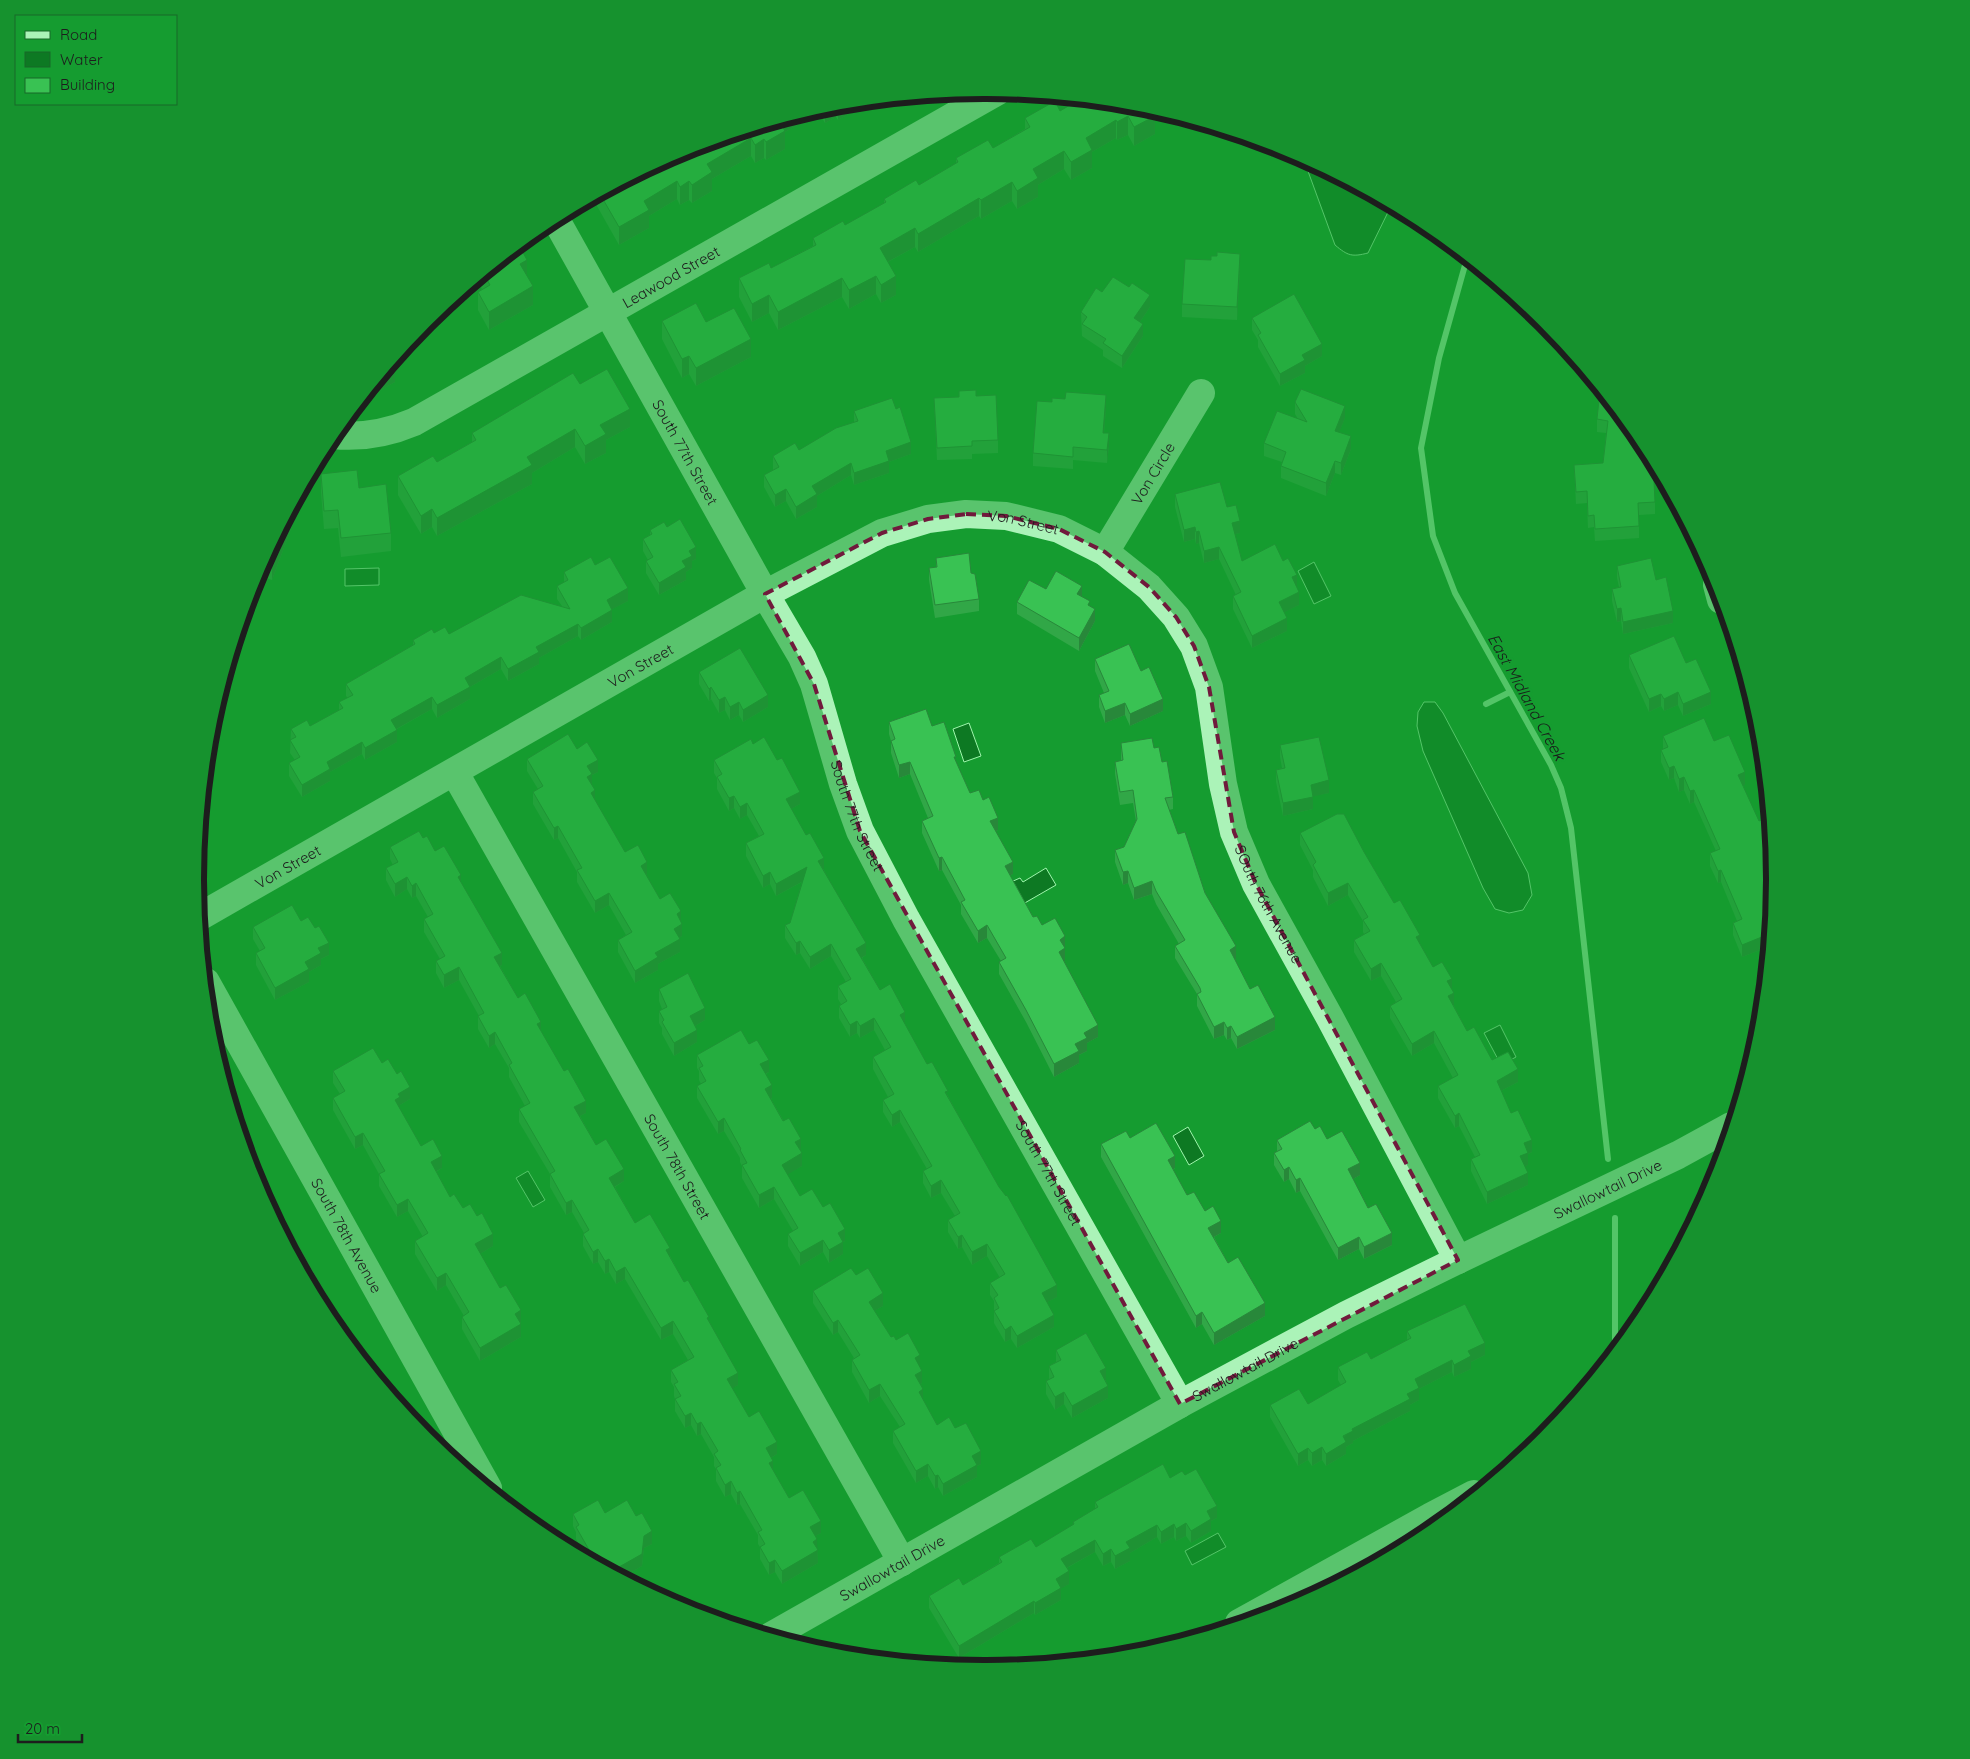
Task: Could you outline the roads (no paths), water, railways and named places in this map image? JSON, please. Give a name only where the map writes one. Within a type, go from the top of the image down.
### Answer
[{"type":"street","name":"Leawood Street","points":[[343,436],[372,435],[414,422],[984,99]]},
{"type":"street","name":"South 77th Street","points":[[559,225],[606,312],[802,657],[814,684],[843,784],[860,831],[906,919],[1180,1404]]},
{"type":"street","name":"Von Circle","points":[[1105,552],[1201,393]]},
{"type":"street","name":"Von Street","points":[[205,913],[765,594],[882,533],[928,519],[966,514],[1006,516],[1059,529],[1105,552]]},
{"type":"street","name":"SOuth 76th Avenue","points":[[1105,552],[1149,587],[1176,617],[1194,646],[1209,687],[1223,784],[1234,832],[1256,884],[1330,1018],[1458,1260]]},
{"type":"street","name":"South 78th Street","points":[[454,772],[902,1562]]},
{"type":"street","name":"South 78th Avenue","points":[[213,995],[481,1475]]},
{"type":"street","name":"Swallowtail Drive","points":[[778,1632],[1180,1404],[1346,1315],[1678,1155],[1724,1130]]},
{"type":"street","points":[[1270,1606],[1447,1508]]},
{"type":"water","points":[[1307,169],[1388,211],[1368,253],[1350,255],[1335,245]]},
{"type":"water","points":[[1314,562],[1331,596],[1314,604],[1298,571]]},
{"type":"water","points":[[379,568],[379,585],[345,586],[345,569]]},
{"type":"water","points":[[1424,702],[1435,702],[1443,713],[1528,873],[1532,895],[1523,910],[1509,913],[1495,909],[1483,888],[1423,751],[1417,726],[1418,712]]},
{"type":"water","points":[[969,723],[981,756],[964,762],[953,729]]},
{"type":"water","points":[[1046,868],[1056,885],[1023,904],[1011,882],[1020,878],[1023,882]]},
{"type":"water","points":[[1500,1025],[1516,1057],[1501,1065],[1484,1033]]},
{"type":"water","points":[[1188,1127],[1204,1156],[1189,1165],[1173,1136]]},
{"type":"water","points":[[528,1171],[545,1200],[533,1207],[516,1178]]},
{"type":"water","points":[[1218,1533],[1226,1547],[1192,1565],[1185,1551]]},
{"type":"waterway","name":"East Midland Creek","points":[[1465,264],[1439,358],[1421,448],[1433,536],[1455,593],[1551,765],[1561,788],[1571,828],[1608,1159]]},
{"type":"waterway","points":[[1486,704],[1510,692]]},
{"type":"waterway","name":"East Midland Creek","points":[[1615,1218],[1615,1340]]}]
